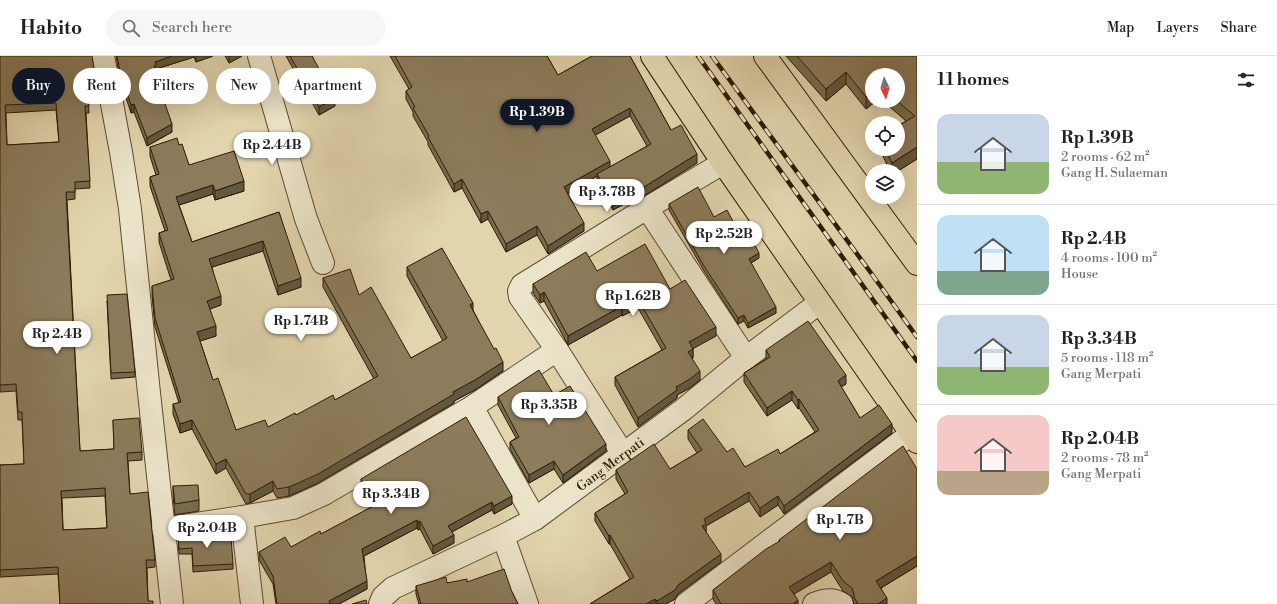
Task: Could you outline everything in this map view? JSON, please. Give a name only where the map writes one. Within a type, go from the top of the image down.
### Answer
[{"type":"main road","points":[[652,56],[722,163],[914,438]]},
{"type":"main road","points":[[765,56],[914,253]]},
{"type":"street","points":[[103,56],[130,210],[172,604]]},
{"type":"street","points":[[259,56],[304,212],[323,263]]},
{"type":"street","points":[[623,454],[557,350],[520,296],[519,291],[522,285],[722,163]]},
{"type":"street","points":[[647,208],[746,358]]},
{"type":"street","name":"Gang Merpati","points":[[382,600],[393,588],[536,519],[684,409],[746,358],[819,303]]},
{"type":"street","points":[[163,529],[293,508],[324,494],[472,407],[557,350]]},
{"type":"street","points":[[472,407],[536,519]]},
{"type":"street","points":[[686,604],[914,438]]},
{"type":"street","points":[[242,517],[252,604]]},
{"type":"street","points":[[503,536],[527,604]]},
{"type":"street","points":[[814,604],[821,601],[832,600],[842,604]]},
{"type":"building","points":[[0,56],[92,56],[94,68],[73,68],[73,104],[89,104],[89,106],[85,106],[90,181],[75,182],[75,192],[66,192],[80,451],[114,449],[113,420],[139,418],[142,452],[127,453],[130,494],[148,492],[155,560],[146,560],[148,601],[153,601],[153,604],[60,604],[58,567],[0,570],[0,465],[24,464],[22,412],[18,412],[16,384],[0,385]],"holes":[[[12,68],[65,68],[65,104],[56,104],[59,142],[7,145],[5,105],[30,104],[12,104]],[[105,488],[107,528],[63,530],[61,491]]]},
{"type":"building","points":[[117,56],[172,56],[155,62],[155,68],[139,68],[139,104],[165,104],[172,124],[147,138],[134,104],[131,104],[131,68],[119,68]]},
{"type":"building","points":[[290,56],[312,56],[319,68],[297,68]]},
{"type":"building","points":[[395,56],[547,56],[558,75],[592,56],[630,56],[671,130],[681,125],[697,154],[644,187],[642,186],[613,202],[597,174],[651,144],[630,108],[592,129],[610,161],[564,187],[584,223],[548,246],[537,226],[506,244],[488,211],[481,214],[462,179],[454,184],[413,108],[415,107],[406,91],[412,87]]},
{"type":"building","points":[[797,56],[917,56],[917,147],[905,155],[905,122],[915,116],[905,108],[905,68],[865,68],[865,96],[846,72],[826,89]]},
{"type":"building","points":[[317,104],[324,104],[319,107]]},
{"type":"building","points":[[177,138],[179,145],[182,144],[189,165],[234,151],[244,181],[215,191],[213,185],[176,197],[192,242],[279,212],[301,278],[278,286],[263,241],[209,259],[221,296],[207,301],[216,326],[197,332],[213,380],[218,378],[236,430],[265,420],[268,427],[295,413],[296,415],[333,395],[335,400],[378,376],[323,278],[350,269],[359,295],[371,287],[411,358],[447,338],[407,267],[442,248],[473,303],[470,305],[494,349],[496,348],[503,362],[453,392],[454,394],[318,474],[289,487],[277,489],[273,481],[250,494],[246,494],[226,459],[216,464],[192,420],[180,424],[173,404],[181,402],[155,318],[152,286],[174,279],[159,233],[168,230],[150,177],[159,174],[150,147]]},
{"type":"building","points":[[888,156],[903,156],[892,163]]},
{"type":"building","points":[[698,187],[714,217],[727,210],[736,227],[743,223],[759,253],[749,259],[776,307],[748,323],[744,315],[738,318],[704,266],[669,204]]},
{"type":"building","points":[[645,244],[670,289],[685,280],[716,327],[689,342],[693,349],[688,352],[700,371],[676,387],[677,390],[638,418],[615,377],[666,348],[638,299],[622,306],[568,336],[544,292],[540,295],[533,284],[586,252],[597,271]]},
{"type":"building","points":[[127,294],[135,372],[111,373],[107,295]]},
{"type":"building","points":[[808,321],[846,375],[838,381],[860,418],[879,405],[892,424],[784,506],[778,496],[760,508],[749,492],[704,519],[706,524],[702,526],[721,554],[678,585],[675,590],[657,601],[655,599],[646,604],[590,604],[634,577],[610,535],[609,536],[595,513],[628,492],[616,470],[654,444],[670,469],[702,450],[688,430],[703,419],[727,452],[733,448],[745,467],[778,449],[780,454],[819,430],[799,399],[798,400],[792,391],[767,408],[744,373],[770,357],[766,350]]},
{"type":"building","points":[[539,370],[554,395],[570,386],[606,444],[563,475],[554,461],[529,475],[510,442],[519,437],[498,397]]},
{"type":"building","points":[[466,417],[512,496],[494,506],[492,502],[448,526],[454,535],[433,546],[420,521],[418,522],[417,520],[362,549],[367,581],[329,601],[330,604],[277,604],[273,576],[259,552],[285,537],[291,547],[320,531],[321,534],[375,505],[361,479]]},
{"type":"building","points":[[903,446],[917,469],[917,556],[876,581],[887,598],[878,604],[858,604],[854,597],[852,588],[843,581],[831,562],[789,587],[798,600],[793,604],[721,604],[713,590],[766,549],[780,541],[779,540]]},
{"type":"building","points":[[198,485],[199,500],[175,504],[173,486]]},
{"type":"building","points":[[203,530],[204,539],[231,537],[233,564],[193,566],[192,548],[179,549],[178,534]]},
{"type":"building","points":[[504,569],[518,604],[421,604],[416,586],[446,577],[447,583],[467,579],[467,582]]},
{"type":"building","points":[[366,600],[367,604],[352,604]]},
{"type":"railway","points":[[698,56],[917,361]]},
{"type":"railway","points":[[712,56],[917,337]]}]
